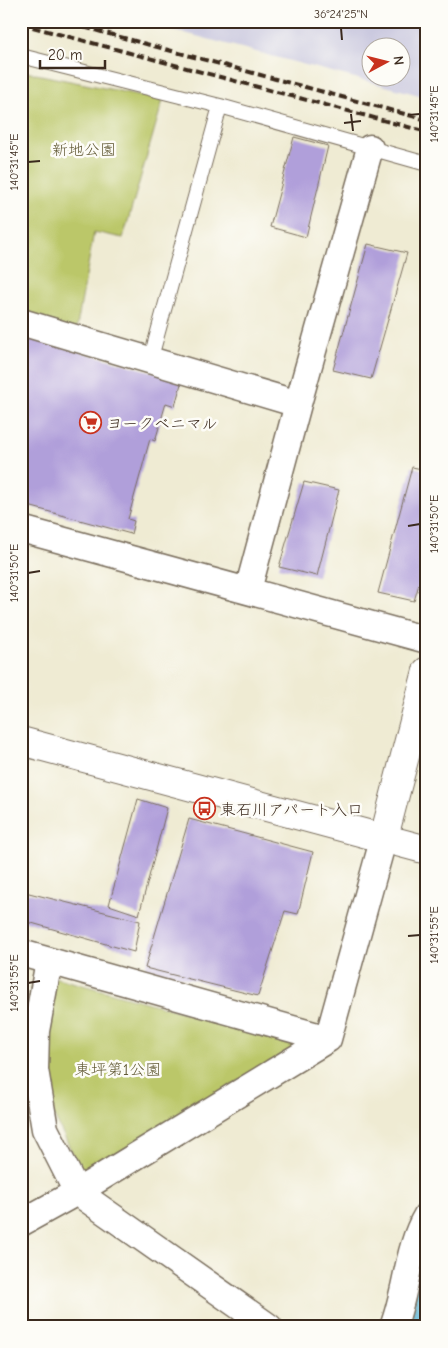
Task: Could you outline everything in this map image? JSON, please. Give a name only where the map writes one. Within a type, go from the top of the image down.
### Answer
[{"type":"street","points":[[248,590],[370,148]]},
{"type":"street","points":[[21,322],[298,404]]},
{"type":"street","points":[[21,529],[427,640]]},
{"type":"street","points":[[21,1223],[77,1192],[328,1039],[384,837],[427,671]]},
{"type":"street","points":[[21,741],[427,850]]},
{"type":"street","points":[[21,953],[328,1039]]},
{"type":"street","points":[[49,961],[36,1030],[35,1070],[46,1129],[77,1192],[269,1327]]},
{"type":"street","points":[[393,1327],[400,1310],[418,1230],[427,1215]]},
{"type":"lane","points":[[21,56],[220,106],[427,164]]},
{"type":"lane","points":[[150,360],[220,106]]},
{"type":"shaded area","points":[[139,21],[427,21],[427,97],[393,88],[410,88],[410,38],[360,38],[360,79]]},
{"type":"green space","name":"新地公園","points":[[21,71],[163,100],[123,238],[94,232],[76,331],[21,314]]},
{"type":"green space","name":"東坪第1公園","points":[[53,977],[300,1044],[83,1174],[52,1112],[45,1044]]},
{"type":"building","points":[[294,137],[328,146],[306,237],[270,227]]},
{"type":"building","points":[[368,244],[407,253],[371,379],[333,370]]},
{"type":"building","name":"ヨークベニマル","points":[[21,335],[182,380],[175,406],[166,403],[155,441],[150,439],[128,519],[134,521],[131,534],[21,504]]},
{"type":"building","points":[[412,467],[427,470],[427,557],[414,601],[378,593]]},
{"type":"building","points":[[304,482],[339,490],[317,576],[279,567]]},
{"type":"building","points":[[138,799],[167,808],[139,915],[109,905]]},
{"type":"building","points":[[189,819],[313,852],[298,914],[285,911],[258,996],[145,968]]},
{"type":"building","points":[[21,891],[140,921],[134,952],[21,920]]},
{"type":"waterway","points":[[415,1327],[427,1281]]},
{"type":"railway","points":[[61,21],[427,120]]},
{"type":"railway","points":[[21,24],[427,132]]},
{"type":"place","name":"ヨークベニマル","points":[[91,423]]},
{"type":"place","name":"東石川アパート入口","points":[[204,809]]}]
